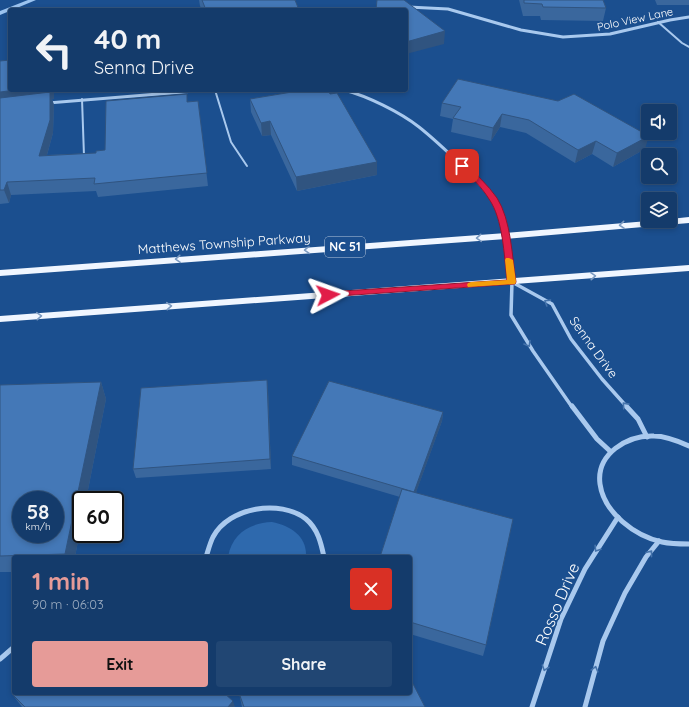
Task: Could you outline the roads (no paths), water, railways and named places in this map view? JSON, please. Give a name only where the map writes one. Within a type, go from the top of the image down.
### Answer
[{"type":"main road","name":"Matthews Township Parkway","points":[[0,273],[506,236],[689,220]]},
{"type":"main road","points":[[0,319],[689,268]]},
{"type":"street","name":"Polo View Lane","points":[[405,7],[425,6],[452,10],[535,34],[562,37],[616,33],[658,22],[689,17]]},
{"type":"street","points":[[45,103],[179,92]]},
{"type":"street","points":[[352,92],[386,107],[418,126],[478,180],[494,199],[502,217],[506,236],[512,282],[511,315],[532,351],[562,393],[597,439],[610,451]]},
{"type":"street","name":"Senna Drive","points":[[512,282],[552,304],[571,338],[602,379],[638,419],[647,437]]},
{"type":"street","points":[[689,446],[672,439],[647,437],[632,438],[610,451],[600,467],[600,484],[605,499],[618,517],[629,527],[659,541],[670,544],[689,544]]},
{"type":"street","points":[[206,555],[207,549],[216,532],[230,518],[248,510],[268,507],[287,510],[304,518],[317,530],[324,547],[324,555]]},
{"type":"street","name":"Rosso Drive","points":[[532,707],[561,619],[584,569],[618,517]]},
{"type":"street","points":[[585,707],[603,641],[625,593],[646,557],[659,541]]},
{"type":"street","points":[[0,659],[12,649]]},
{"type":"lane","points":[[658,22],[682,43],[689,46]]},
{"type":"lane","points":[[216,92],[231,142],[247,166]]},
{"type":"lane","points":[[82,99],[84,156]]},
{"type":"waterway","points":[[13,8],[33,0]]},
{"type":"waterway","points":[[0,13],[8,10]]}]
